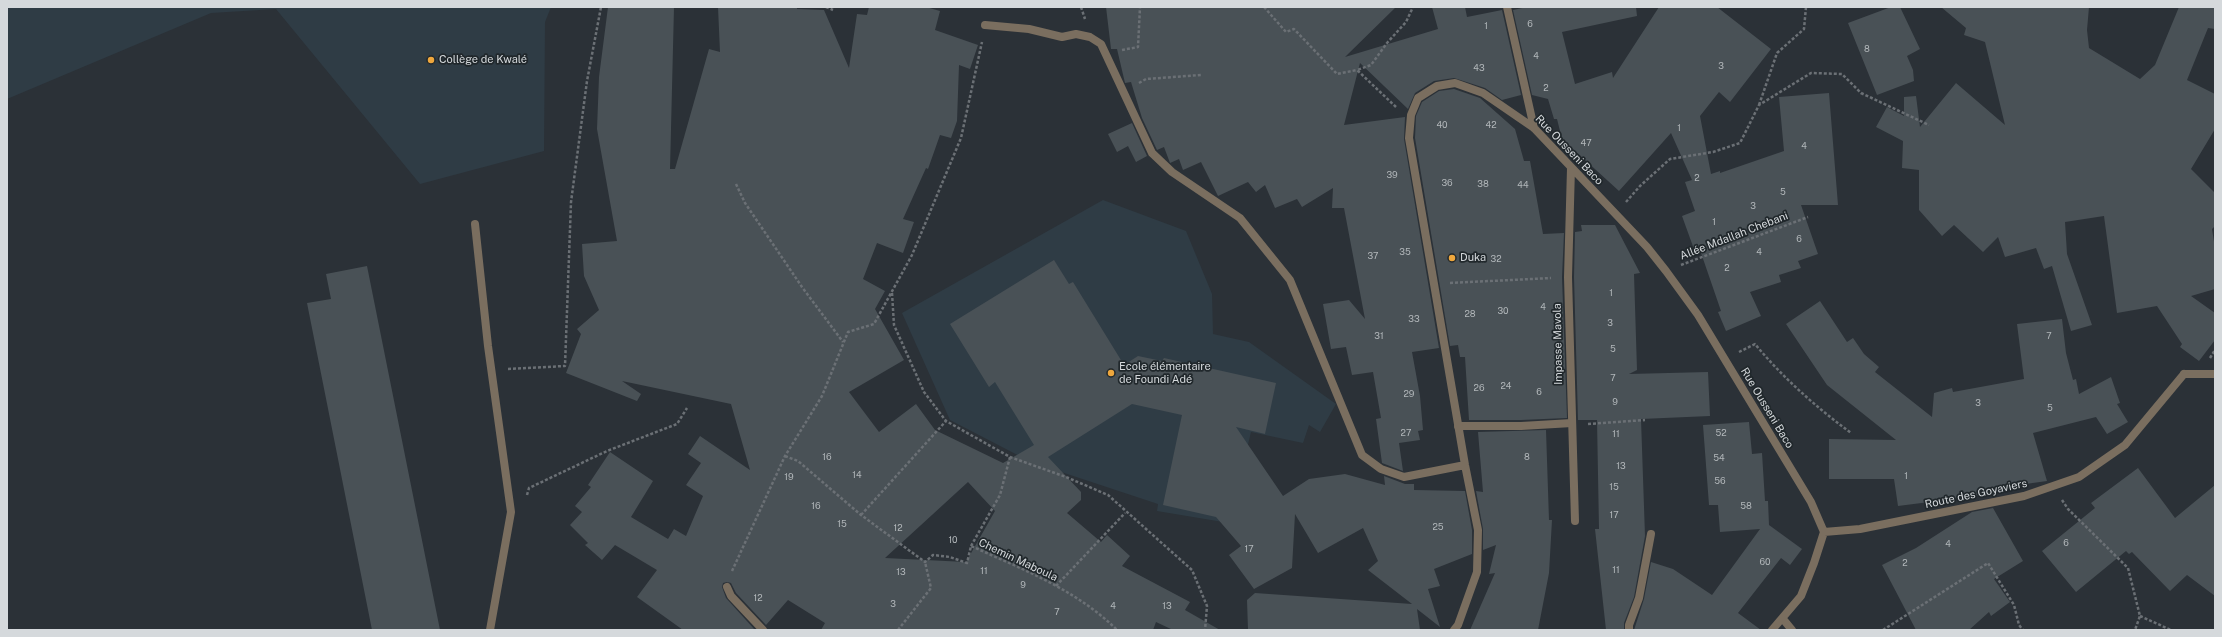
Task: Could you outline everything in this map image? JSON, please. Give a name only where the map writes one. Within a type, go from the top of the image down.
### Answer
[{"type":"street","points":[[1507,7],[1534,128]]},
{"type":"street","points":[[985,25],[1028,29],[1062,37],[1076,34],[1090,37],[1101,44],[1152,153],[1172,172],[1240,218],[1290,280],[1362,455],[1381,469],[1404,477],[1465,465]]},
{"type":"street","name":"Rue Ousseni Baco","points":[[1454,630],[1458,625],[1477,572],[1478,530],[1458,426],[1409,138],[1411,115],[1418,98],[1437,86],[1455,83],[1484,93],[1534,128],[1666,271],[1698,315],[1811,502],[1824,532]]},
{"type":"street","name":"Impasse Mavola","points":[[1571,168],[1568,277],[1575,520]]},
{"type":"street","points":[[475,224],[492,370],[511,512],[490,630]]},
{"type":"street","name":"Route des Goyaviers","points":[[1824,532],[1860,529],[2024,496],[2079,477],[2125,445],[2184,374],[2215,374]]},
{"type":"street","points":[[1458,426],[1572,424]]},
{"type":"street","points":[[1772,630],[1783,619],[1801,596],[1824,532]]},
{"type":"street","points":[[1629,630],[1629,625],[1640,598],[1651,534]]},
{"type":"street","points":[[727,587],[732,596],[763,630]]},
{"type":"street","points":[[1783,619],[1792,630]]},
{"type":"path","points":[[492,370],[565,366],[571,202],[587,81],[601,7]]},
{"type":"path","points":[[826,7],[833,10]]},
{"type":"path","points":[[1106,54],[1138,47],[1140,7]]},
{"type":"path","points":[[1264,7],[1286,32],[1294,29],[1337,74],[1357,70],[1371,65],[1406,22],[1413,7]]},
{"type":"path","points":[[1615,214],[1640,186],[1670,159],[1713,152],[1740,143],[1759,105],[1777,53],[1804,29],[1806,7]]},
{"type":"path","points":[[727,587],[728,578],[785,456],[822,396],[848,332],[874,324],[912,255],[961,138],[985,25]]},
{"type":"path","points":[[1357,70],[1401,111],[1411,115]]},
{"type":"path","points":[[1759,105],[1811,73],[1842,74],[1862,93],[1929,125]]},
{"type":"path","points":[[1122,91],[1146,79],[1201,75]]},
{"type":"path","points":[[736,184],[746,203],[802,287],[843,342]]},
{"type":"path","name":"Allée Mdallah Chebani","points":[[1666,271],[1808,217]]},
{"type":"path","points":[[1434,285],[1568,277]]},
{"type":"path","points":[[892,292],[894,325],[924,392],[946,421],[1010,457],[1066,477],[1108,495],[1125,513],[1192,570],[1207,606],[1205,630]]},
{"type":"path","points":[[1725,360],[1756,344],[1768,359],[1821,411],[1851,433]]},
{"type":"path","points":[[511,512],[523,509],[529,488],[607,451],[677,424],[688,408]]},
{"type":"path","points":[[1572,424],[1645,420]]},
{"type":"path","points":[[861,515],[946,421]]},
{"type":"path","points":[[785,456],[798,460],[861,515],[925,562],[931,588],[898,630]]},
{"type":"path","points":[[971,546],[1000,495],[1010,457]]},
{"type":"path","points":[[2052,486],[2068,509],[2128,568],[2140,616],[2135,630]]},
{"type":"path","points":[[1056,586],[1125,513]]},
{"type":"path","name":"Chemin Maboula","points":[[925,562],[933,555],[950,557],[967,563],[971,546],[1056,586],[1099,612],[1117,630]]},
{"type":"path","points":[[1884,630],[1988,563],[2014,605],[2019,625],[2023,630]]},
{"type":"path","points":[[2140,616],[2171,630]]},
{"type":"shaded area","name":"Collège de Kwalé","points":[[7,7],[551,7],[545,22],[544,151],[420,184],[276,9],[211,13],[7,99]]},
{"type":"shaded area","name":"Ecole élémentaire de Foundi Adé","points":[[1103,200],[1186,231],[1212,294],[1213,334],[1249,342],[1336,404],[1320,432],[1309,425],[1303,443],[1251,432],[1229,523],[1157,511],[1158,504],[1031,462],[950,420],[902,313]]},
{"type":"building","points":[[608,7],[674,7],[670,169],[675,169],[709,49],[720,52],[718,7],[797,7],[797,9],[824,10],[849,68],[857,14],[867,15],[869,7],[926,7],[940,11],[935,30],[978,45],[970,69],[959,65],[957,121],[951,138],[940,135],[928,169],[926,168],[903,219],[914,222],[903,253],[877,243],[863,279],[885,291],[875,309],[904,360],[849,392],[879,432],[916,404],[935,430],[1003,463],[1034,445],[995,382],[989,387],[950,324],[1054,260],[1069,284],[1073,282],[1124,365],[1138,356],[1162,361],[1164,358],[1276,383],[1265,434],[1236,427],[1283,496],[1309,479],[1345,474],[1385,485],[1384,476],[1405,484],[1414,484],[1414,490],[1465,491],[1472,530],[1472,554],[1434,569],[1440,586],[1428,589],[1440,627],[1417,609],[1420,630],[1248,630],[1247,600],[1255,593],[1412,604],[1368,570],[1378,561],[1363,528],[1318,553],[1295,514],[1292,568],[1254,589],[1229,555],[1241,546],[1216,517],[1163,505],[1182,415],[1132,404],[1048,457],[1081,492],[1081,500],[1067,513],[1101,542],[1107,535],[1130,556],[1122,566],[1190,602],[1185,610],[1220,630],[1173,630],[1156,622],[1153,630],[821,630],[825,623],[788,600],[766,625],[736,593],[731,583],[727,582],[723,583],[722,587],[726,598],[755,630],[683,630],[637,597],[657,570],[615,545],[602,560],[585,545],[588,543],[570,525],[582,512],[575,506],[591,487],[588,485],[610,452],[653,481],[631,517],[668,539],[674,529],[686,536],[703,496],[686,485],[701,463],[688,454],[700,436],[750,470],[731,404],[622,381],[641,394],[637,401],[566,373],[581,334],[577,329],[599,310],[584,276],[582,244],[617,241],[597,129],[599,77]],"holes":[[[968,482],[995,511],[966,562],[885,558]]]},
{"type":"building","points":[[1106,7],[1396,7],[1345,57],[1438,29],[1432,7],[1465,7],[1467,17],[1502,10],[1521,95],[1502,100],[1485,88],[1454,78],[1434,81],[1415,93],[1408,109],[1360,63],[1344,125],[1405,117],[1404,139],[1439,348],[1412,352],[1420,396],[1423,430],[1418,431],[1420,440],[1399,443],[1403,471],[1382,463],[1376,419],[1381,418],[1373,372],[1352,375],[1346,347],[1331,349],[1323,304],[1349,300],[1365,319],[1344,208],[1332,208],[1333,188],[1302,207],[1297,199],[1275,208],[1265,185],[1256,192],[1248,182],[1218,196],[1201,162],[1183,170],[1179,159],[1170,163],[1164,147],[1157,150],[1142,118],[1131,82],[1125,83],[1117,49],[1111,49]]},
{"type":"building","points":[[1527,7],[1636,7],[1637,16],[1562,32],[1575,84],[1612,72],[1613,78],[1659,7],[1717,7],[1771,49],[1730,102],[1719,92],[1700,116],[1711,174],[1720,171],[1720,173],[1784,151],[1779,97],[1829,93],[1838,205],[1801,205],[1818,254],[1798,261],[1801,268],[1779,275],[1781,282],[1750,292],[1761,316],[1726,331],[1718,312],[1721,311],[1700,250],[1695,252],[1682,216],[1695,211],[1685,182],[1692,180],[1671,133],[1619,191],[1562,139],[1557,119],[1554,119],[1548,99],[1532,95],[1513,10]]},
{"type":"building","points":[[1891,7],[1900,7],[1920,49],[1907,56],[1913,70],[1914,81],[1877,95],[1848,23]]},
{"type":"building","points":[[1941,7],[2089,7],[2087,30],[2089,48],[2140,79],[2155,65],[2179,7],[2215,7],[2215,29],[2208,28],[2187,80],[2215,94],[2215,129],[2191,169],[2215,193],[2215,226],[2212,229],[2215,248],[2215,289],[2191,296],[2215,313],[2215,340],[2199,361],[2180,347],[2182,344],[2157,306],[2117,313],[2104,216],[2065,222],[2067,254],[2092,325],[2071,331],[2052,266],[2044,269],[2036,248],[2005,257],[1998,237],[1983,252],[1954,225],[1942,236],[1919,210],[1919,170],[1902,168],[1903,141],[1876,127],[1887,107],[1904,116],[1904,97],[1916,96],[1920,127],[1956,83],[2005,125],[1985,42],[1964,35],[1966,28]]},
{"type":"building","points":[[1454,89],[1480,98],[1515,129],[1524,161],[1530,161],[1543,234],[1564,233],[1562,277],[1567,418],[1469,420],[1465,357],[1460,357],[1458,345],[1450,346],[1415,138],[1416,116],[1422,102],[1439,91]]},
{"type":"building","points":[[1132,123],[1147,156],[1136,162],[1128,146],[1117,152],[1108,134]]},
{"type":"building","points":[[1581,225],[1615,225],[1640,273],[1634,274],[1637,370],[1629,374],[1708,372],[1710,416],[1641,419],[1645,536],[1634,597],[1624,623],[1624,630],[1606,630],[1595,529],[1599,529],[1597,420],[1578,420],[1574,277],[1575,232],[1582,231]]},
{"type":"building","points":[[367,266],[440,630],[372,630],[307,303],[331,299],[326,274]]},
{"type":"building","points":[[1820,301],[1847,342],[1853,338],[1864,354],[1879,367],[1875,372],[1932,417],[1934,393],[1952,388],[1953,392],[2024,379],[2017,324],[2062,319],[2066,353],[2073,380],[2076,379],[2079,394],[2111,377],[2120,403],[2117,404],[2128,422],[2107,434],[2096,417],[2033,433],[2047,481],[2004,487],[2005,491],[1992,494],[1898,506],[1894,479],[1829,479],[1829,439],[1896,440],[1827,385],[1786,324]]},
{"type":"building","points":[[1749,422],[1752,454],[1762,453],[1765,501],[1768,501],[1769,525],[1802,549],[1790,565],[1781,558],[1738,613],[1761,630],[1634,630],[1644,599],[1651,562],[1673,569],[1712,595],[1760,529],[1720,532],[1718,505],[1709,505],[1703,425]]},
{"type":"building","points":[[1546,430],[1549,520],[1552,520],[1549,573],[1538,630],[1470,630],[1495,573],[1489,574],[1496,545],[1483,550],[1483,529],[1476,491],[1483,492],[1478,432]]},
{"type":"building","points":[[2138,468],[2175,518],[2215,485],[2215,596],[2187,575],[2170,591],[2132,552],[2129,554],[2126,551],[2076,592],[2042,551],[2095,508],[2091,503]]},
{"type":"building","points":[[1993,508],[2023,561],[1994,579],[2010,602],[1991,616],[1989,612],[1969,630],[1916,630],[1882,565],[1916,548],[1972,512]]},
{"type":"place","name":"Collège de Kwalé","points":[[431,60]]},
{"type":"place","name":"Duka","points":[[1452,258]]},
{"type":"place","name":"Ecole élémentaire de Foundi Adé","points":[[1111,373]]}]
